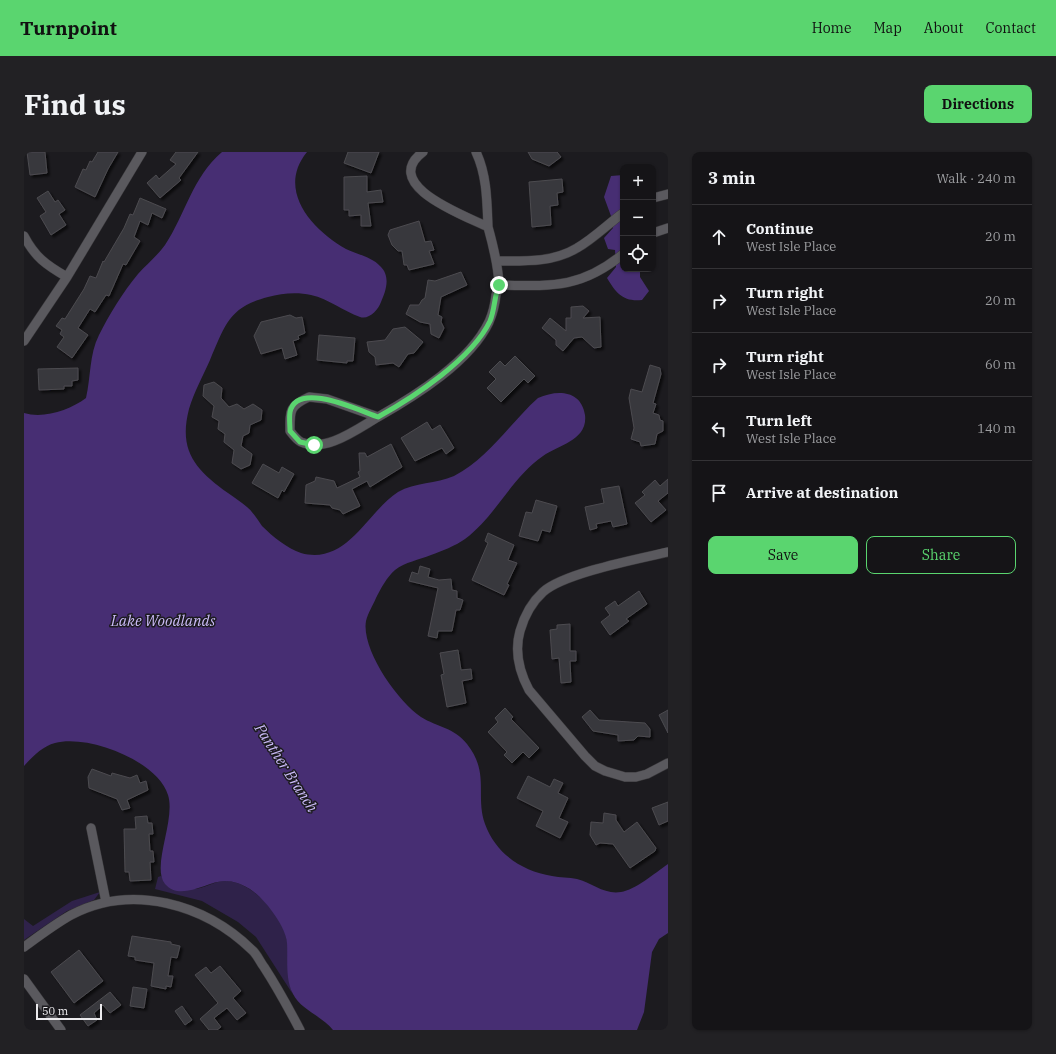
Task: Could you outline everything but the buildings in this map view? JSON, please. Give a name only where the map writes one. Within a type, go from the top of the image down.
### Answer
[{"type":"street","points":[[24,341],[67,277],[142,152]]},
{"type":"street","points":[[423,152],[415,158],[410,169],[413,180],[423,193],[434,201],[488,227]]},
{"type":"street","points":[[378,417],[327,399],[309,397],[297,402],[290,411],[290,431],[300,442],[314,445],[341,438],[403,403],[452,367],[469,351],[489,321],[499,285],[496,262],[488,227],[484,177],[481,162],[476,152]]},
{"type":"street","points":[[656,197],[668,194]]},
{"type":"street","points":[[496,262],[535,261],[558,256],[576,248],[620,215]]},
{"type":"street","points":[[656,232],[668,228]]},
{"type":"street","points":[[24,236],[38,257],[49,267],[67,277]]},
{"type":"street","points":[[499,285],[556,285],[581,280],[599,272],[620,256]]},
{"type":"street","points":[[668,552],[558,582],[544,591],[528,612],[518,640],[519,665],[522,678],[529,690],[595,766],[614,775],[636,777],[647,774],[668,763]]},
{"type":"street","points":[[91,828],[106,902]]},
{"type":"street","points":[[24,947],[72,914],[106,902],[125,899],[159,901],[194,910],[223,927],[253,950],[284,999],[300,1030]]},
{"type":"street","points":[[24,979],[61,1030]]},
{"type":"shaded area","points":[[161,876],[166,884],[183,888],[197,889],[217,882],[225,881],[235,882],[255,893],[273,911],[285,931],[292,993],[256,937],[238,922],[202,901],[155,889],[158,877]]},
{"type":"shaded area","points":[[100,892],[94,900],[67,911],[24,940],[24,919],[33,926],[72,901]]},
{"type":"water","name":"Lake Woodlands","points":[[222,152],[307,152],[298,166],[295,181],[297,194],[302,208],[321,231],[333,241],[346,249],[377,263],[386,274],[386,288],[380,305],[373,314],[363,318],[318,297],[301,293],[273,296],[255,301],[245,306],[236,312],[225,327],[193,396],[186,424],[186,437],[192,458],[207,476],[247,507],[262,526],[280,542],[301,553],[317,555],[331,552],[356,534],[387,501],[398,492],[411,486],[447,479],[467,469],[489,450],[538,398],[552,394],[567,394],[573,396],[583,406],[585,423],[577,436],[571,441],[543,456],[532,465],[512,486],[476,530],[453,546],[412,561],[403,565],[392,573],[382,587],[369,612],[366,621],[366,633],[369,646],[383,674],[402,699],[421,717],[457,734],[467,744],[478,765],[481,784],[482,813],[485,824],[496,844],[511,859],[530,870],[541,874],[577,879],[609,892],[627,891],[645,881],[668,864],[668,933],[659,939],[652,952],[644,1012],[637,1030],[333,1030],[306,1009],[293,994],[290,988],[287,969],[287,943],[283,928],[267,904],[254,892],[240,884],[228,881],[218,882],[186,891],[171,889],[165,884],[161,876],[161,866],[170,805],[168,795],[162,783],[151,771],[137,761],[120,753],[103,747],[69,741],[46,746],[24,766],[24,413],[40,415],[65,410],[86,398],[93,350],[107,320],[132,281],[165,245],[196,184],[212,162]]},
{"type":"water","points":[[620,175],[620,272],[640,272],[640,277],[649,291],[642,300],[630,300],[625,298],[617,292],[607,278],[616,267],[615,250],[608,249],[604,238],[613,228],[611,216],[604,197],[611,176]]},
{"type":"route","points":[[314,445],[300,442],[290,431],[290,411],[297,402],[309,397],[327,399],[378,417],[403,403],[452,367],[469,351],[482,334],[489,321],[494,308],[499,285]]},
{"type":"water label","name":"Panther Branch","points":[[286,768]]}]
